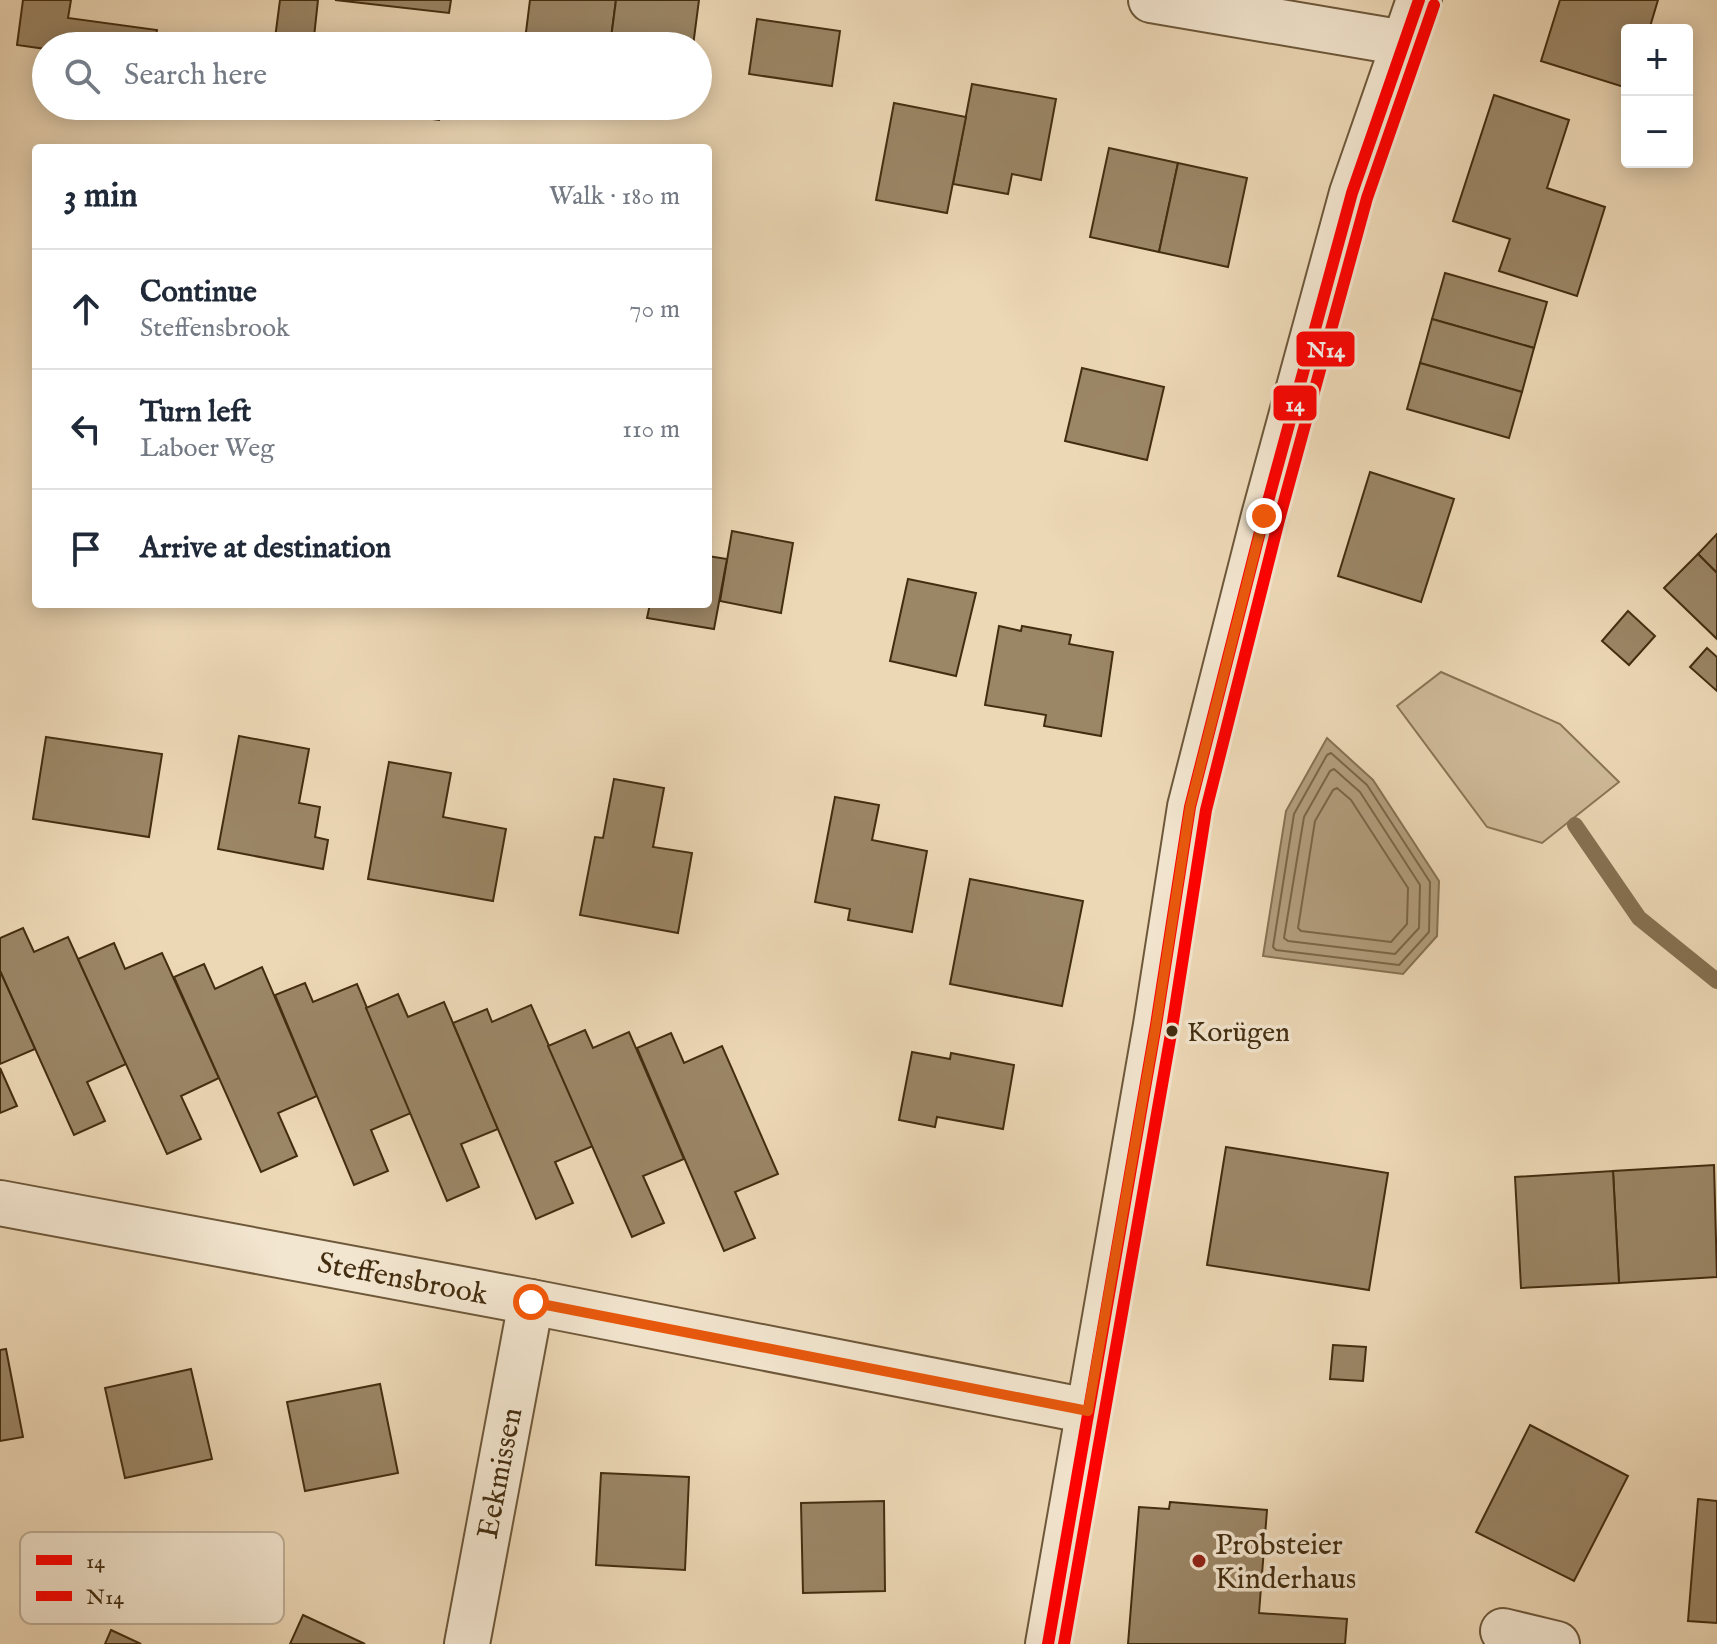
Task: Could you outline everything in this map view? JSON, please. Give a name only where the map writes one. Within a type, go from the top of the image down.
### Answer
[{"type":"street","points":[[1151,0],[1404,43]]},
{"type":"street","points":[[1048,1644],[1156,1025],[1190,807],[1264,516],[1352,193],[1419,0]]},
{"type":"street","name":"Steffensbrook","points":[[0,1203],[531,1302],[1088,1411]]},
{"type":"street","name":"Eekmissen","points":[[467,1644],[531,1302]]},
{"type":"street","points":[[1503,1631],[1557,1644]]},
{"type":"shaded area","points":[[1441,672],[1560,724],[1619,782],[1542,843],[1487,827],[1397,706]]},
{"type":"water","points":[[1327,738],[1373,780],[1439,881],[1437,936],[1403,974],[1263,956],[1286,811]]},
{"type":"building","points":[[23,0],[71,0],[68,18],[157,30],[32,32],[32,47],[17,45]]},
{"type":"building","points":[[280,0],[318,0],[315,32],[276,32]]},
{"type":"building","points":[[335,0],[451,0],[449,13]]},
{"type":"building","points":[[530,0],[616,0],[612,32],[526,32]]},
{"type":"building","points":[[616,0],[699,0],[695,32],[612,32]]},
{"type":"building","points":[[1560,0],[1658,0],[1651,24],[1621,24],[1621,86],[1541,61]]},
{"type":"building","points":[[757,19],[840,31],[832,86],[749,74]]},
{"type":"building","points":[[972,84],[1056,99],[1041,180],[1012,174],[1008,194],[953,184]]},
{"type":"building","points":[[1494,95],[1569,120],[1547,188],[1605,207],[1577,296],[1499,271],[1510,239],[1453,221]]},
{"type":"building","points":[[894,103],[966,117],[947,213],[876,200]]},
{"type":"building","points":[[1109,148],[1178,163],[1159,252],[1090,237]]},
{"type":"building","points":[[1178,163],[1247,178],[1228,267],[1159,252]]},
{"type":"building","points":[[1445,273],[1547,302],[1534,348],[1432,319]]},
{"type":"building","points":[[1432,319],[1534,348],[1522,392],[1420,363]]},
{"type":"building","points":[[1420,363],[1522,392],[1509,438],[1407,409]]},
{"type":"building","points":[[1082,368],[1164,387],[1147,460],[1065,441]]},
{"type":"building","points":[[1370,472],[1454,499],[1421,602],[1338,576]]},
{"type":"building","points":[[732,531],[793,543],[781,613],[720,601]]},
{"type":"building","points":[[1717,534],[1717,573],[1698,554]]},
{"type":"building","points":[[1698,554],[1717,573],[1717,639],[1664,588]]},
{"type":"building","points":[[712,557],[727,559],[714,629],[647,618],[649,608],[712,608]]},
{"type":"building","points":[[908,579],[976,593],[956,676],[890,661]]},
{"type":"building","points":[[1628,611],[1655,636],[1629,665],[1602,641]]},
{"type":"building","points":[[999,626],[1021,631],[1022,626],[1071,635],[1069,644],[1113,652],[1101,736],[1044,726],[1046,715],[985,705]]},
{"type":"building","points":[[1707,648],[1717,657],[1717,691],[1690,667]]},
{"type":"building","points":[[239,736],[309,749],[299,803],[320,807],[315,837],[328,840],[323,869],[218,849]]},
{"type":"building","points":[[46,737],[162,754],[149,837],[33,819]]},
{"type":"building","points":[[389,762],[451,773],[443,817],[506,829],[493,901],[368,879]]},
{"type":"building","points":[[614,779],[664,788],[653,847],[692,853],[678,933],[580,915],[595,837],[603,838]]},
{"type":"building","points":[[835,797],[879,805],[872,840],[927,851],[912,932],[848,920],[850,909],[815,902]]},
{"type":"building","points":[[970,879],[1083,901],[1062,1006],[950,984]]},
{"type":"building","points":[[23,928],[34,952],[68,937],[126,1064],[87,1082],[105,1121],[74,1135],[0,971],[0,938]]},
{"type":"building","points":[[114,943],[125,969],[162,953],[219,1078],[181,1096],[201,1139],[167,1154],[78,959]]},
{"type":"building","points":[[204,964],[215,989],[262,967],[317,1096],[278,1113],[297,1156],[261,1172],[174,977]]},
{"type":"building","points":[[0,971],[35,1049],[0,1064]]},
{"type":"building","points":[[305,983],[313,1002],[357,984],[411,1113],[371,1130],[388,1171],[354,1185],[275,995]]},
{"type":"building","points":[[398,994],[408,1017],[444,1002],[498,1129],[461,1144],[479,1187],[447,1201],[366,1008]]},
{"type":"building","points":[[531,1005],[593,1146],[555,1162],[573,1203],[536,1219],[453,1023],[487,1009],[492,1022]]},
{"type":"building","points":[[585,1030],[593,1048],[629,1032],[684,1159],[643,1176],[664,1223],[632,1237],[548,1046]]},
{"type":"building","points":[[671,1033],[684,1063],[722,1046],[778,1174],[735,1192],[755,1238],[724,1251],[637,1048]]},
{"type":"building","points":[[912,1052],[950,1059],[951,1053],[1014,1065],[1003,1129],[937,1117],[935,1127],[899,1120]]},
{"type":"building","points":[[0,1068],[17,1106],[0,1113]]},
{"type":"building","points":[[1226,1147],[1388,1173],[1369,1290],[1207,1265]]},
{"type":"building","points":[[1714,1165],[1717,1277],[1619,1283],[1613,1171]]},
{"type":"building","points":[[1613,1171],[1619,1283],[1521,1288],[1515,1177]]},
{"type":"building","points":[[1333,1345],[1366,1347],[1363,1381],[1330,1379]]},
{"type":"building","points":[[6,1349],[23,1437],[0,1441],[0,1350]]},
{"type":"building","points":[[191,1369],[212,1459],[125,1478],[105,1388]]},
{"type":"building","points":[[380,1384],[398,1473],[305,1491],[287,1402]]},
{"type":"building","points":[[1530,1425],[1628,1476],[1574,1581],[1476,1532]]},
{"type":"building","points":[[601,1473],[689,1477],[685,1570],[596,1565]]},
{"type":"building","points":[[1698,1499],[1717,1501],[1717,1623],[1688,1621]]},
{"type":"building","points":[[884,1501],[885,1591],[803,1593],[801,1503]]},
{"type":"building","name":"Probsteier Kinderhaus","points":[[1170,1502],[1267,1510],[1259,1613],[1347,1619],[1345,1644],[1128,1644],[1139,1507],[1169,1509]]},
{"type":"building","points":[[303,1615],[365,1644],[290,1644]]},
{"type":"building","points":[[111,1630],[141,1644],[105,1644]]},
{"type":"waterway","points":[[1575,825],[1639,918],[1717,981]]},
{"type":"transit line","name":"14","points":[[1048,1644],[1156,1025],[1190,807],[1264,516],[1352,193],[1419,0]]},
{"type":"transit line","name":"N14","points":[[1064,1644],[1172,1028],[1206,810],[1279,520],[1367,198],[1434,5]]},
{"type":"place","name":"Korügen","points":[[1172,1031]]},
{"type":"place","name":"Probsteier Kinderhaus","points":[[1199,1561]]},
{"type":"route","points":[[531,1302],[1088,1411],[1156,1025],[1190,807],[1264,516]]}]
